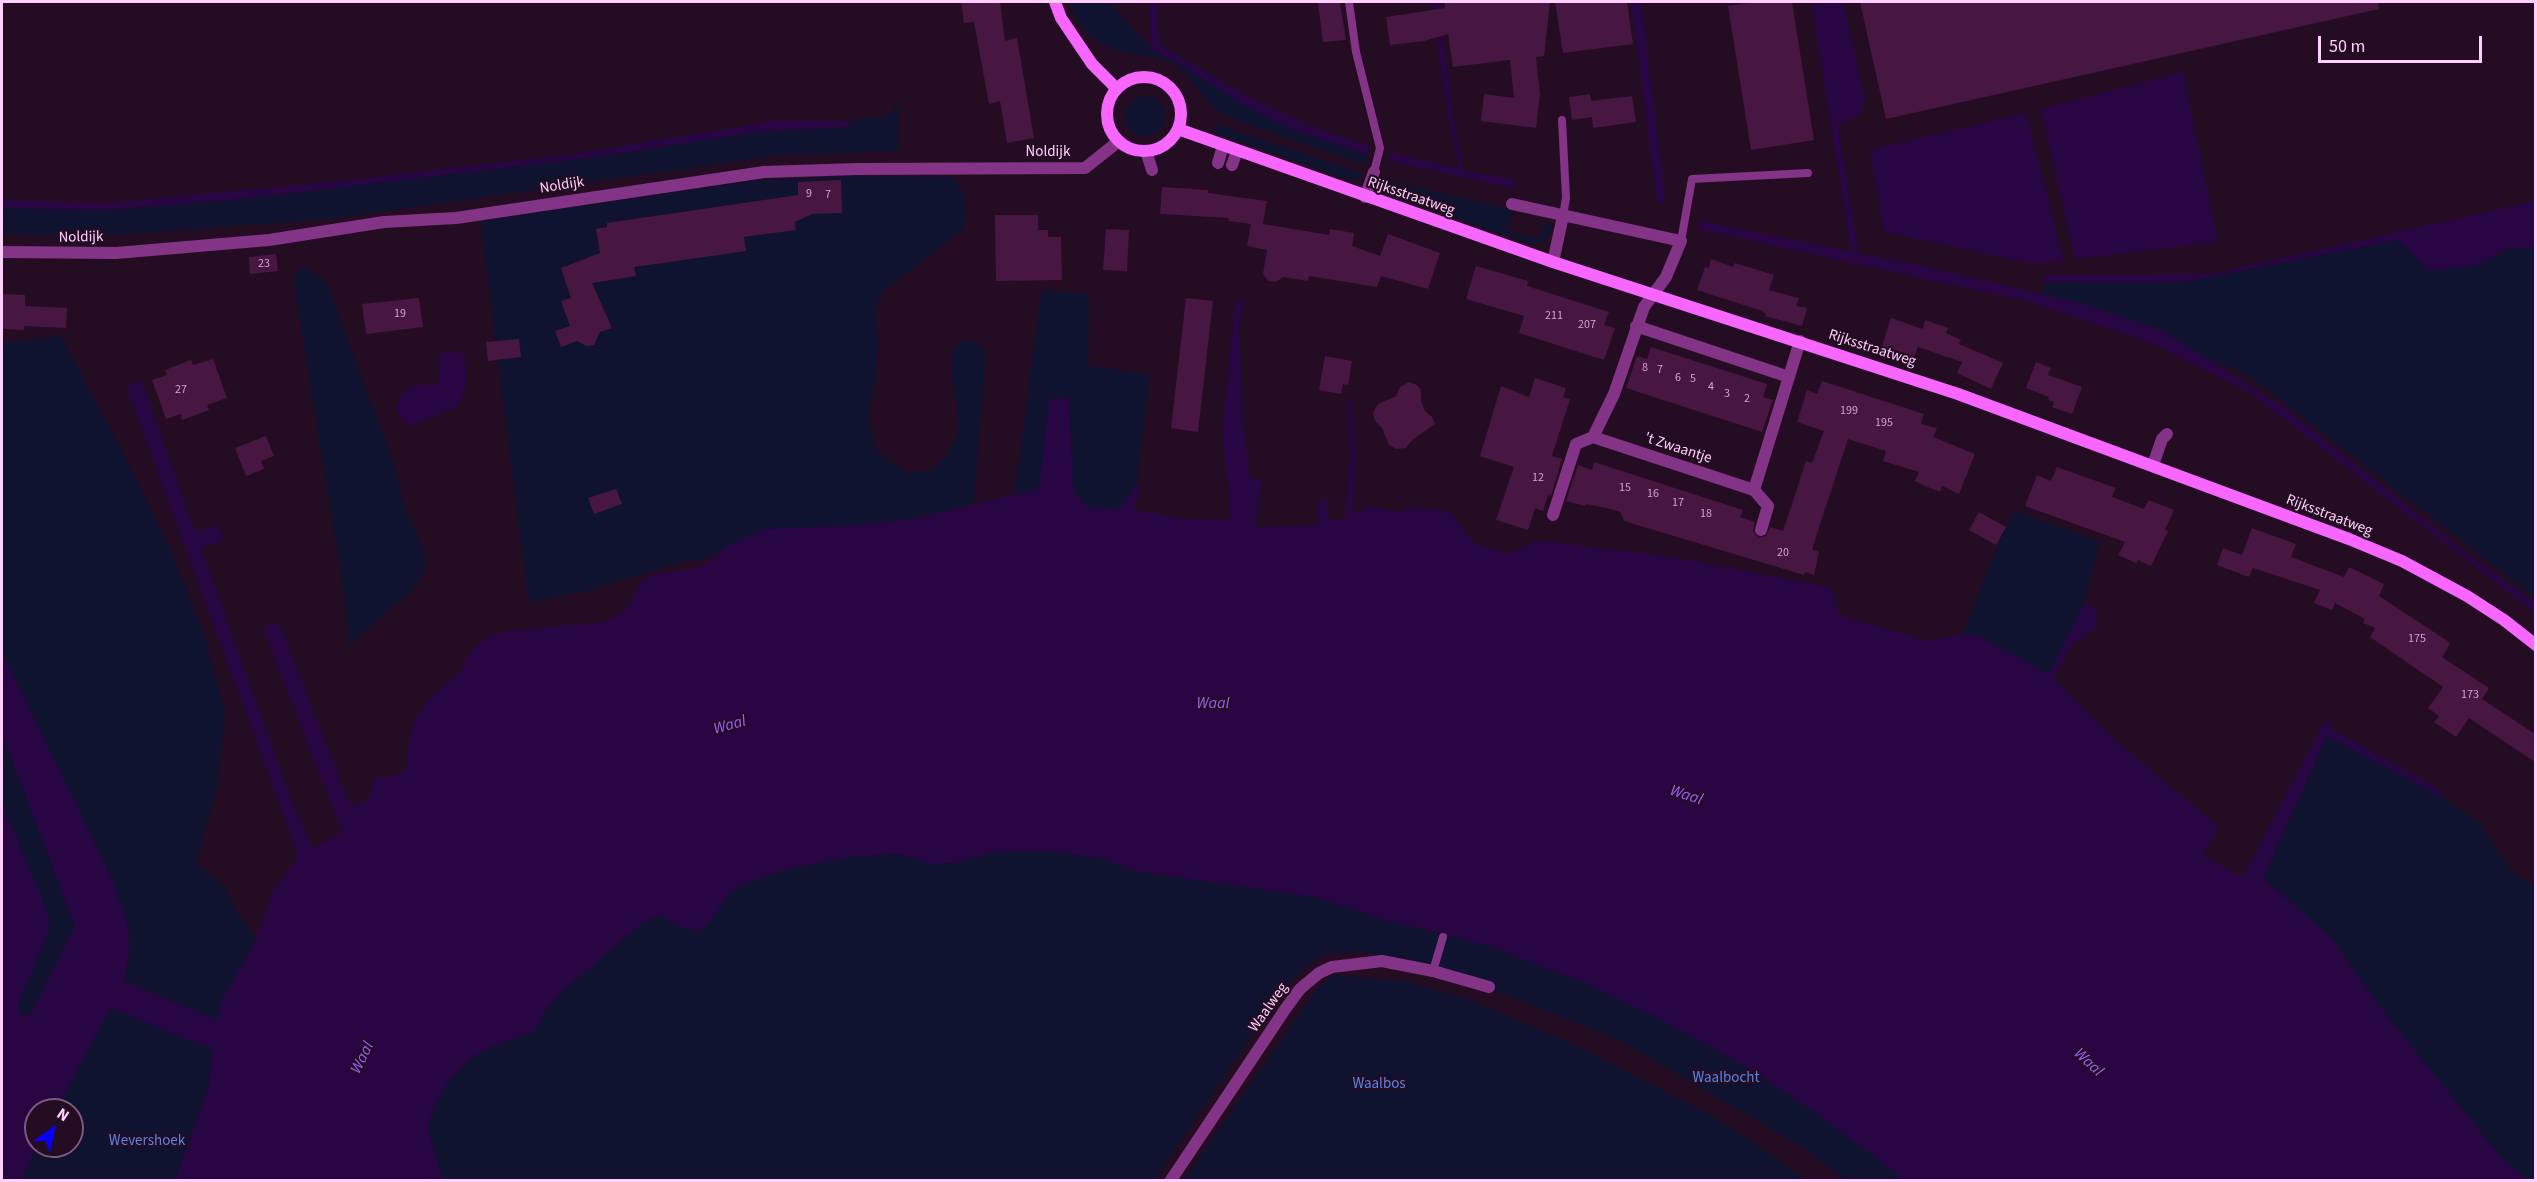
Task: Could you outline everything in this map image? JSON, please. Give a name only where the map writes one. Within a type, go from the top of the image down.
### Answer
[{"type":"street","points":[[1055,2],[1061,18],[1092,64],[1117,89]]},
{"type":"street","points":[[1143,77],[1165,83],[1179,100],[1181,115],[1178,129],[1165,145],[1146,151],[1131,149],[1119,141],[1110,129],[1107,116],[1109,101],[1117,89],[1129,80],[1143,77]]},
{"type":"street","name":"Rijksstraatweg","points":[[1178,129],[1553,262],[1958,394],[2339,535],[2402,561],[2467,596],[2504,620],[2535,645]]},
{"type":"street","name":"Noldijk","points":[[2,252],[126,252],[268,240],[384,222],[456,218],[764,172],[1085,168],[1119,141]]},
{"type":"street","points":[[1218,163],[1223,146]]},
{"type":"street","points":[[1146,151],[1152,171]]},
{"type":"street","points":[[1232,165],[1237,151]]},
{"type":"street","points":[[1365,197],[1374,172]]},
{"type":"street","points":[[1512,204],[1681,241],[1666,277],[1644,307],[1614,393],[1593,437],[1576,444],[1553,515]]},
{"type":"street","points":[[1553,262],[1563,216]]},
{"type":"street","points":[[1636,326],[1789,377]]},
{"type":"street","points":[[1761,530],[1768,506],[1754,490],[1800,341]]},
{"type":"street","points":[[2153,465],[2162,439],[2167,434]]},
{"type":"street","name":"'t Zwaantje","points":[[1593,437],[1754,490]]},
{"type":"street","name":"Waalweg","points":[[1171,1180],[1286,1008],[1300,989],[1319,973],[1341,965],[1382,961],[1433,971],[1489,987]]},
{"type":"lane","points":[[1349,2],[1356,52],[1380,148],[1374,172]]},
{"type":"lane","points":[[1562,120],[1566,198],[1563,216]]},
{"type":"lane","points":[[1681,241],[1692,179],[1808,173]]},
{"type":"lane","points":[[1433,971],[1443,937]]},
{"type":"green space","points":[[1069,2],[1109,2],[1151,49],[1175,61],[1244,105],[1286,127],[1368,155],[1366,165],[1232,119],[1205,99],[1187,75],[1173,64],[1157,58],[1117,51],[1094,39],[1082,27]]},
{"type":"green space","points":[[1145,96],[1159,102],[1165,116],[1159,130],[1145,136],[1131,130],[1125,116],[1131,102]]},
{"type":"green space","points":[[895,104],[899,110],[898,151],[781,155],[329,219],[96,236],[2,234],[2,208],[105,210],[242,199],[587,158],[767,131],[847,127],[852,123],[848,121],[892,115]]},
{"type":"green space","points":[[1216,124],[1363,175],[1356,180],[1349,180],[1213,132]]},
{"type":"green space","points":[[866,176],[954,177],[965,196],[966,215],[962,230],[887,288],[879,298],[875,315],[879,345],[869,418],[875,448],[890,462],[911,473],[930,471],[945,456],[956,439],[959,421],[951,366],[954,349],[963,341],[975,343],[986,350],[974,503],[916,518],[846,526],[766,529],[707,558],[667,566],[587,591],[529,602],[480,221],[756,180]]},
{"type":"green space","points":[[1385,180],[1513,210],[1508,232],[1540,238],[1544,222],[1552,226],[1547,239],[1530,244],[1388,194]]},
{"type":"green space","points":[[2397,240],[2427,271],[2465,267],[2497,256],[2509,247],[2535,249],[2535,598],[2253,379],[2229,367],[2041,305],[2043,282],[2184,282]]},
{"type":"green space","points":[[303,266],[326,282],[394,464],[405,510],[424,551],[424,570],[414,588],[348,646],[345,600],[293,277]]},
{"type":"green space","points":[[1042,289],[1089,295],[1088,365],[1149,375],[1137,484],[1121,508],[1111,510],[1087,507],[1073,491],[1069,398],[1049,399],[1040,489],[1014,496]]},
{"type":"green space","points":[[60,335],[134,474],[173,556],[205,637],[225,713],[216,791],[196,862],[225,887],[239,916],[256,938],[221,1004],[218,1021],[124,981],[129,955],[113,881],[2,652],[2,344]]},
{"type":"green space","points":[[2016,511],[2100,542],[2084,604],[2048,675],[1977,635],[1962,634],[2006,525]]},
{"type":"green space","points":[[2,734],[75,926],[31,1014],[22,1016],[16,1006],[25,981],[44,903],[2,804]]},
{"type":"green space","points":[[2327,736],[2440,796],[2478,821],[2511,871],[2535,886],[2535,1180],[2528,1180],[2505,1162],[2382,1010],[2331,938],[2263,878]]},
{"type":"green space","name":"Waalbocht","points":[[996,852],[1057,852],[1106,859],[1133,871],[1319,898],[1382,919],[1489,946],[1580,981],[1656,1017],[1741,1064],[1820,1115],[1905,1180],[1846,1180],[1802,1147],[1619,1040],[1442,970],[1372,954],[1372,952],[1326,953],[1305,967],[1284,988],[1154,1180],[443,1180],[427,1127],[436,1102],[450,1079],[472,1057],[498,1044],[534,1032],[545,1011],[564,990],[646,920],[663,917],[676,925],[710,921],[729,893],[748,882],[791,868],[858,856],[898,854],[931,864],[953,863]]},
{"type":"green space","name":"Waalbos","points":[[1335,975],[1409,982],[1470,1000],[1571,1043],[1707,1113],[1806,1180],[1184,1180],[1310,998],[1322,983]]},
{"type":"green space","name":"Wevershoek","points":[[110,1007],[212,1049],[209,1086],[175,1180],[20,1180],[31,1158],[84,1158],[84,1098],[62,1098]]},
{"type":"water","points":[[1149,2],[1157,2],[1159,40],[1164,47],[1241,93],[1312,127],[1369,146],[1368,155],[1286,127],[1244,105],[1175,61],[1151,49]]},
{"type":"water","points":[[1432,2],[1438,2],[1453,116],[1463,171],[1510,179],[1515,181],[1514,189],[1389,161],[1390,152],[1459,169],[1448,118]]},
{"type":"water","points":[[1631,2],[1641,2],[1665,194],[1663,202],[1657,203]]},
{"type":"water","points":[[1811,2],[1843,2],[1865,100],[1859,115],[1841,123],[1838,128],[1858,250],[1851,250]]},
{"type":"water","points":[[2183,72],[2218,242],[2075,259],[2041,109]]},
{"type":"water","points":[[2026,113],[2064,262],[2030,263],[1884,232],[1870,150]]},
{"type":"water","points":[[774,121],[848,121],[853,123],[847,127],[767,131],[587,158],[242,199],[105,210],[2,208],[2,200],[105,203],[329,182],[567,155]]},
{"type":"water","points":[[2535,201],[2535,249],[2509,247],[2481,264],[2465,267],[2427,271],[2397,240],[2184,282],[2043,282],[2045,275],[2211,274]]},
{"type":"water","points":[[1701,221],[1932,268],[2083,304],[2161,330],[2283,407],[2475,560],[2535,603],[2535,613],[2249,392],[2156,345],[2030,302],[1697,229]]},
{"type":"water","name":"Waal","points":[[1236,299],[1244,302],[1238,327],[1243,421],[1250,479],[1262,479],[1255,527],[1317,525],[1318,499],[1327,499],[1327,520],[1345,520],[1351,451],[1347,403],[1351,400],[1356,456],[1352,512],[1362,512],[1363,506],[1400,512],[1410,507],[1450,512],[1475,544],[1510,554],[1537,540],[1678,558],[1832,588],[1838,612],[1845,618],[1931,641],[1960,634],[1977,635],[2048,674],[2084,604],[2093,607],[2097,614],[2095,627],[2086,636],[2072,644],[2054,679],[2115,740],[2219,827],[2203,854],[2242,878],[2325,720],[2331,724],[2329,728],[2443,791],[2440,796],[2327,736],[2263,878],[2331,938],[2382,1010],[2505,1162],[2528,1180],[1905,1180],[1820,1116],[1741,1064],[1656,1017],[1580,981],[1489,946],[1382,919],[1319,898],[1133,871],[1106,859],[1057,852],[996,852],[953,863],[931,864],[898,854],[858,856],[791,868],[748,882],[729,893],[710,921],[697,932],[676,925],[663,917],[646,920],[564,990],[545,1011],[534,1032],[498,1044],[472,1057],[450,1079],[436,1102],[427,1127],[443,1180],[175,1180],[209,1086],[212,1049],[110,1008],[62,1098],[24,1098],[24,1158],[31,1158],[20,1180],[2,1180],[2,804],[44,903],[50,927],[17,1006],[23,1016],[31,1014],[75,926],[2,734],[2,652],[113,881],[129,931],[129,955],[124,981],[217,1020],[220,1004],[254,943],[273,891],[296,860],[296,850],[126,386],[142,381],[195,532],[218,525],[223,541],[201,548],[293,804],[313,848],[342,832],[265,634],[266,626],[275,622],[281,628],[351,807],[369,800],[373,778],[396,776],[407,768],[407,754],[413,723],[429,699],[459,672],[473,648],[489,636],[515,630],[605,622],[624,612],[642,581],[653,575],[701,567],[729,545],[766,529],[846,526],[916,518],[1039,489],[1049,399],[1069,398],[1073,491],[1087,507],[1111,510],[1121,508],[1137,484],[1140,489],[1134,510],[1188,519],[1229,520],[1230,505],[1222,431]]},
{"type":"water","points":[[450,351],[462,353],[466,368],[465,390],[458,406],[410,426],[401,419],[396,406],[405,390],[418,385],[434,385],[440,380],[438,355]]},
{"type":"building","points":[[961,2],[1000,2],[1005,41],[1017,38],[1034,138],[1007,143],[1000,101],[989,104],[974,22],[964,23]]},
{"type":"building","points":[[1318,2],[1340,2],[1346,40],[1323,42]]},
{"type":"building","points":[[1444,2],[1550,2],[1544,56],[1536,57],[1540,94],[1536,128],[1481,121],[1484,94],[1514,98],[1510,60],[1453,67],[1448,34],[1424,41],[1390,45],[1386,17],[1445,8]]},
{"type":"building","points":[[1555,2],[1627,2],[1633,44],[1563,53]]},
{"type":"building","points":[[1754,2],[1792,2],[1814,140],[1751,150],[1728,6]]},
{"type":"building","points":[[1860,2],[2378,2],[2379,9],[1886,119]]},
{"type":"building","points":[[1590,94],[1591,101],[1632,96],[1636,122],[1593,128],[1592,117],[1572,120],[1569,97]]},
{"type":"building","points":[[841,180],[842,213],[812,214],[795,222],[796,230],[744,237],[746,251],[634,267],[636,276],[592,283],[612,328],[600,332],[594,345],[586,346],[577,341],[561,347],[555,331],[570,326],[561,301],[571,298],[561,268],[600,253],[596,229],[607,227],[607,223],[798,195],[798,182]]},
{"type":"building","points":[[1162,187],[1208,190],[1208,193],[1267,201],[1263,224],[1329,235],[1330,229],[1354,233],[1352,246],[1380,256],[1388,234],[1440,253],[1428,289],[1381,276],[1377,287],[1309,276],[1308,281],[1283,277],[1276,282],[1268,281],[1263,274],[1267,250],[1247,246],[1251,224],[1228,221],[1229,218],[1160,214]]},
{"type":"building","points":[[995,215],[1038,215],[1038,230],[1048,230],[1048,237],[1061,237],[1062,280],[996,281]]},
{"type":"building","points":[[1106,229],[1129,230],[1127,271],[1103,270]]},
{"type":"building","points":[[276,254],[278,271],[250,274],[249,257]]},
{"type":"building","points":[[1711,259],[1733,267],[1735,263],[1774,275],[1769,290],[1799,298],[1796,306],[1807,308],[1802,326],[1765,316],[1766,314],[1762,311],[1697,290],[1705,267],[1709,268]]},
{"type":"building","points":[[1476,266],[1528,281],[1527,286],[1609,312],[1604,325],[1615,328],[1604,360],[1519,333],[1524,316],[1466,299]]},
{"type":"building","points":[[2,294],[25,295],[25,306],[67,308],[66,328],[24,326],[24,330],[2,329]]},
{"type":"building","points":[[419,298],[423,327],[366,334],[362,304]]},
{"type":"building","points":[[1186,298],[1213,301],[1198,432],[1171,428]]},
{"type":"building","points":[[1891,318],[1923,329],[1925,320],[1948,328],[1946,333],[1961,340],[1959,344],[2003,363],[1991,389],[1957,373],[1962,362],[1918,347],[1914,357],[1882,346]]},
{"type":"building","points":[[519,339],[521,357],[488,361],[486,342]]},
{"type":"building","points":[[1651,347],[1767,384],[1763,397],[1773,400],[1762,432],[1626,388],[1637,356],[1647,359]]},
{"type":"building","points":[[1325,356],[1352,361],[1348,385],[1343,384],[1341,394],[1319,390]]},
{"type":"building","points":[[213,359],[227,398],[207,405],[209,410],[182,420],[181,414],[166,419],[152,380],[167,375],[165,370],[191,360],[193,365]]},
{"type":"building","points":[[2036,362],[2051,368],[2048,375],[2082,387],[2072,414],[2052,407],[2054,402],[2048,400],[2049,397],[2026,388]]},
{"type":"building","points":[[1535,378],[1566,388],[1563,397],[1570,399],[1552,456],[1562,459],[1551,496],[1548,495],[1543,511],[1535,508],[1528,530],[1496,520],[1514,467],[1480,456],[1501,386],[1529,397]]},
{"type":"building","points":[[1822,381],[1924,414],[1921,424],[1937,428],[1933,437],[1975,454],[1959,494],[1942,486],[1940,492],[1923,485],[1915,481],[1919,472],[1883,461],[1886,451],[1848,439],[1812,549],[1819,552],[1814,575],[1805,572],[1804,575],[1624,521],[1620,512],[1611,509],[1566,501],[1578,465],[1592,470],[1594,462],[1743,510],[1740,517],[1755,522],[1753,531],[1758,538],[1766,536],[1770,527],[1783,531],[1806,461],[1812,463],[1824,431],[1797,422],[1807,390],[1817,394]]},
{"type":"building","points":[[1409,382],[1417,385],[1421,390],[1421,401],[1425,411],[1432,417],[1435,424],[1412,440],[1406,448],[1396,449],[1389,445],[1373,413],[1378,404],[1396,396],[1400,387]]},
{"type":"building","points":[[266,436],[274,456],[261,461],[264,469],[246,476],[235,448]]},
{"type":"building","points":[[2057,467],[2116,488],[2112,497],[2144,509],[2149,500],[2174,510],[2165,530],[2168,531],[2151,566],[2138,560],[2136,563],[2118,555],[2125,542],[2025,506],[2037,475],[2051,481]]},
{"type":"building","points":[[616,489],[622,504],[594,514],[588,498]]},
{"type":"building","points":[[1979,512],[2006,527],[1996,545],[1969,530]]},
{"type":"building","points":[[2252,528],[2296,544],[2291,557],[2344,577],[2349,567],[2384,584],[2379,596],[2446,640],[2450,644],[2442,657],[2489,688],[2482,699],[2535,734],[2535,762],[2469,718],[2456,737],[2434,722],[2439,716],[2428,708],[2443,687],[2370,637],[2375,628],[2363,623],[2365,619],[2335,603],[2332,610],[2314,603],[2320,590],[2253,568],[2249,577],[2217,565],[2223,548],[2242,555]]}]
